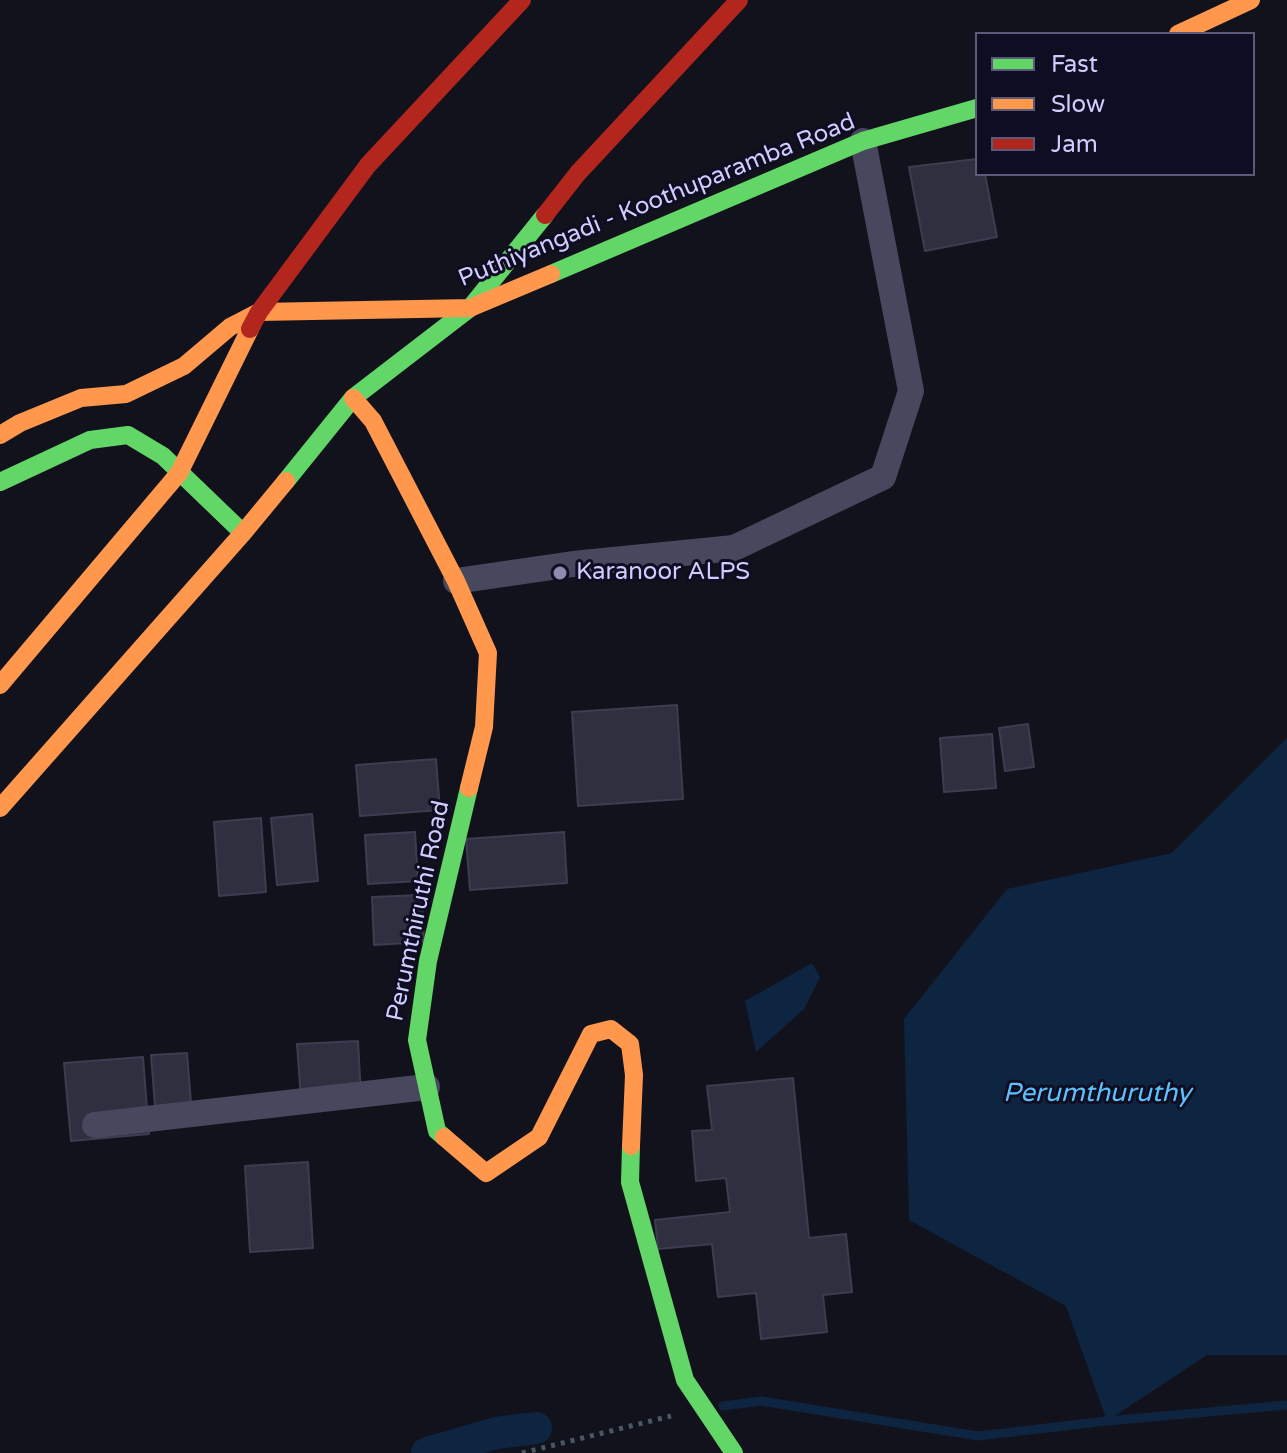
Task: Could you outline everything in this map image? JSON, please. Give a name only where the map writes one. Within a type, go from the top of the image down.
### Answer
[{"type":"main road","points":[[0,685],[179,473],[259,312],[368,165],[522,0]]},
{"type":"main road","points":[[0,808],[243,533],[353,398],[470,308],[578,173],[739,0]]},
{"type":"main road","points":[[1182,32],[1251,0]]},
{"type":"main road","name":"Puthiyangadi - Koothuparamba Road","points":[[0,435],[20,423],[81,398],[126,394],[184,366],[230,327],[259,312],[470,308],[863,141],[975,109]]},
{"type":"main road","name":"Perumthiruthi Road","points":[[353,398],[373,421],[456,581],[488,653],[484,727],[428,961],[417,1040],[437,1131],[486,1173],[539,1137],[591,1034],[611,1029],[630,1044],[634,1075],[630,1182],[685,1380],[734,1453]]},
{"type":"main road","points":[[0,482],[90,440],[128,435],[163,456],[243,533]]},
{"type":"street","points":[[456,581],[573,564],[734,548],[883,477],[911,391],[863,141]]},
{"type":"street","points":[[95,1125],[427,1087]]},
{"type":"path","points":[[522,1453],[704,1408]]},
{"type":"water","name":"Perumthuruthy","points":[[1287,738],[1287,1355],[1207,1355],[1107,1421],[1066,1306],[909,1220],[904,1019],[1007,889],[1172,853]]},
{"type":"water","points":[[812,963],[820,977],[804,1009],[756,1052],[745,1001]]},
{"type":"building","points":[[975,159],[975,176],[985,176],[997,237],[925,251],[909,167]]},
{"type":"building","points":[[677,705],[683,799],[578,806],[572,712]]},
{"type":"building","points":[[1028,724],[1034,767],[1005,771],[999,728]]},
{"type":"building","points":[[992,734],[996,788],[944,792],[940,738]]},
{"type":"building","points":[[436,759],[440,810],[360,816],[356,765]]},
{"type":"building","points":[[312,814],[318,881],[277,885],[271,818]]},
{"type":"building","points":[[261,818],[266,892],[219,896],[214,822]]},
{"type":"building","points":[[415,832],[418,881],[368,884],[365,835]]},
{"type":"building","points":[[564,832],[567,883],[470,890],[466,839]]},
{"type":"building","points":[[422,895],[424,942],[374,945],[372,897]]},
{"type":"building","points":[[358,1041],[361,1096],[301,1100],[297,1044]]},
{"type":"building","points":[[187,1053],[191,1103],[155,1106],[151,1055]]},
{"type":"building","points":[[143,1057],[149,1134],[71,1141],[64,1063]]},
{"type":"building","points":[[793,1078],[809,1238],[846,1234],[852,1292],[823,1295],[827,1332],[761,1339],[756,1293],[718,1297],[712,1244],[658,1249],[655,1220],[730,1212],[726,1178],[696,1181],[692,1131],[712,1130],[707,1086]]},
{"type":"building","points":[[308,1162],[313,1248],[250,1252],[245,1166]]},
{"type":"waterway","points":[[723,1406],[761,1401],[978,1436],[1287,1405]]},
{"type":"waterway","points":[[427,1453],[496,1433],[536,1428]]},
{"type":"traffic: fast","points":[[551,274],[863,141],[975,109]]},
{"type":"traffic: fast","points":[[286,481],[353,398],[470,308],[545,215]]},
{"type":"traffic: fast","points":[[0,482],[90,440],[128,435],[163,456],[243,533]]},
{"type":"traffic: fast","points":[[444,1137],[437,1131],[417,1040],[428,961],[469,788]]},
{"type":"traffic: fast","points":[[631,1146],[630,1182],[685,1380],[734,1453]]},
{"type":"traffic: slow","points":[[1182,32],[1251,0]]},
{"type":"traffic: slow","points":[[0,435],[20,423],[81,398],[126,394],[184,366],[230,327],[259,312],[470,308],[551,274]]},
{"type":"traffic: slow","points":[[0,685],[179,473],[250,329]]},
{"type":"traffic: slow","points":[[353,398],[373,421],[456,581],[488,653],[484,727],[469,788]]},
{"type":"traffic: slow","points":[[0,808],[286,481]]},
{"type":"traffic: slow","points":[[444,1137],[486,1173],[539,1137],[591,1034],[611,1029],[630,1044],[634,1075],[631,1146]]},
{"type":"traffic: jam","points":[[250,329],[259,312],[368,165],[522,0]]},
{"type":"traffic: jam","points":[[545,215],[578,173],[739,0]]},
{"type":"place","name":"Karanoor ALPS","points":[[560,573]]}]
